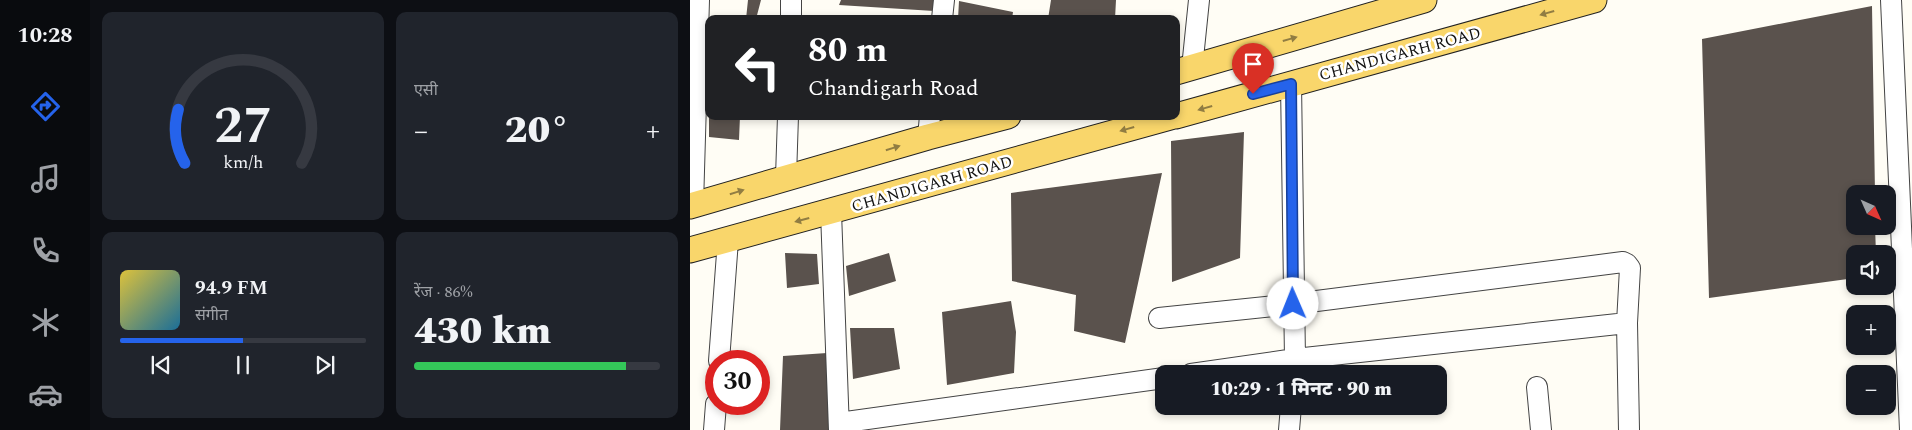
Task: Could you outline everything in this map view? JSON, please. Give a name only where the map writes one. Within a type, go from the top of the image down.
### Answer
[{"type":"main road","points":[[1184,70],[1367,8],[1424,0]]},
{"type":"main road","name":"CHANDIGARH ROAD","points":[[1180,115],[1594,0]]},
{"type":"main road","points":[[691,206],[786,178],[929,127],[979,120]]},
{"type":"main road","name":"CHANDIGARH ROAD","points":[[690,250],[1161,120]]},
{"type":"street","points":[[691,206],[699,0]]},
{"type":"street","points":[[791,0],[791,15]]},
{"type":"street","points":[[942,15],[944,0]]},
{"type":"street","points":[[1184,70],[1199,0]]},
{"type":"street","points":[[1891,0],[1910,430]]},
{"type":"street","points":[[1291,84],[1294,365]]},
{"type":"street","points":[[786,178],[788,120]]},
{"type":"street","points":[[830,212],[839,427],[1155,379]]},
{"type":"street","points":[[720,350],[728,240]]},
{"type":"street","points":[[1159,318],[1293,304],[1623,262],[1630,268],[1627,323],[1630,430]]},
{"type":"street","points":[[1302,365],[1627,323]]},
{"type":"street","points":[[1537,387],[1541,430]]},
{"type":"street","points":[[714,430],[715,415]]},
{"type":"street","points":[[1289,430],[1290,415]]},
{"type":"building","points":[[748,0],[761,0],[757,15],[746,15]]},
{"type":"building","points":[[841,0],[936,0],[934,11],[839,5]]},
{"type":"building","points":[[1051,0],[1116,0],[1115,15],[1049,15]]},
{"type":"building","points":[[959,1],[1013,12],[1013,15],[958,15]]},
{"type":"building","points":[[1872,6],[1875,185],[1846,185],[1846,235],[1875,235],[1876,245],[1846,245],[1846,279],[1709,298],[1702,39]]},
{"type":"building","points":[[709,120],[740,120],[739,140],[709,137]]},
{"type":"building","points":[[1244,132],[1240,258],[1172,282],[1171,141]]},
{"type":"building","points":[[1162,173],[1125,343],[1074,331],[1076,295],[1012,281],[1011,193]]},
{"type":"building","points":[[785,253],[817,254],[819,284],[787,288]]},
{"type":"building","points":[[889,253],[896,281],[849,296],[846,266]]},
{"type":"building","points":[[1011,301],[1016,332],[1014,373],[947,385],[942,312]]},
{"type":"building","points":[[850,328],[894,328],[900,369],[853,379]]},
{"type":"building","points":[[827,353],[830,430],[780,430],[783,356]]},
{"type":"route","points":[[1253,94],[1291,84],[1293,304]]}]
